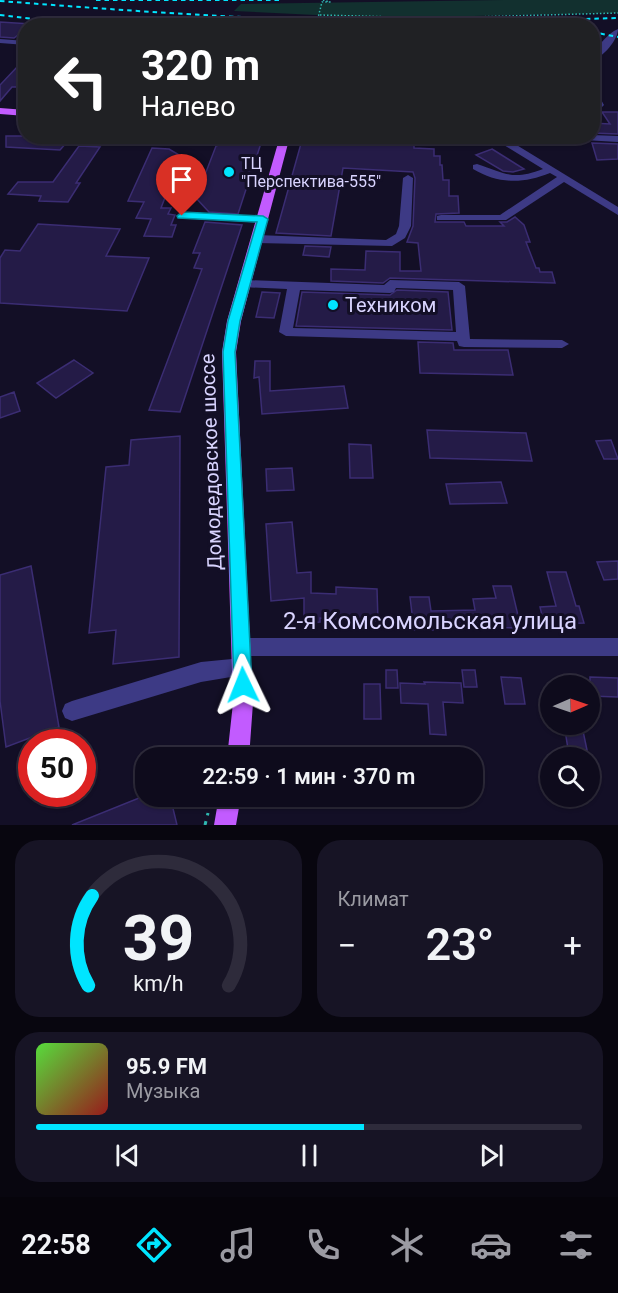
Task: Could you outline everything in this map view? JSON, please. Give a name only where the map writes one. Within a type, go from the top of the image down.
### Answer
[{"type":"main road","points":[[0,111],[18,112]]},
{"type":"main road","name":"Домодедовское шоссе","points":[[239,747],[243,703],[242,657],[229,352],[234,321],[283,144]]},
{"type":"main road","points":[[225,825],[228,807]]},
{"type":"street","points":[[600,53],[611,36],[618,31]]},
{"type":"street","points":[[0,41],[18,42]]},
{"type":"street","points":[[600,138],[618,139]]},
{"type":"street","points":[[508,144],[618,212]]},
{"type":"street","points":[[477,167],[492,177],[510,179],[539,175],[551,169]]},
{"type":"street","points":[[441,218],[502,218],[564,177]]},
{"type":"street","points":[[257,239],[388,244],[401,236],[405,226],[408,178]]},
{"type":"street","points":[[182,216],[263,219]]},
{"type":"street","points":[[245,284],[390,289],[390,284],[459,286],[464,343],[562,344]]},
{"type":"street","points":[[294,286],[286,332],[463,337]]},
{"type":"street","name":"2-я Комсомольская улица","points":[[72,711],[201,672],[242,657],[618,646]]},
{"type":"path","points":[[319,18],[322,2],[330,2],[322,0]]},
{"type":"path","points":[[320,15],[435,18],[618,13]]},
{"type":"green space","points":[[618,0],[618,13],[377,18],[234,11],[241,4]]},
{"type":"building","points":[[0,22],[18,23],[18,35],[14,38],[0,37]]},
{"type":"building","points":[[18,66],[18,87],[12,87],[0,101],[0,85]]},
{"type":"building","points":[[602,112],[618,112],[618,134],[600,133],[600,123],[610,124]]},
{"type":"building","points":[[6,136],[18,136],[18,144],[65,144],[60,150],[6,147]]},
{"type":"building","name":"ТЦ \"Перспектива-555\"","points":[[261,144],[238,214],[209,212],[196,198],[216,146]]},
{"type":"building","points":[[301,144],[414,144],[414,148],[434,149],[434,156],[440,156],[443,180],[449,180],[449,196],[458,196],[459,213],[436,214],[435,222],[464,222],[466,226],[504,226],[500,222],[507,222],[515,217],[524,225],[530,242],[526,242],[536,268],[539,268],[540,272],[552,272],[555,283],[390,278],[383,283],[331,281],[331,269],[365,270],[366,251],[400,252],[400,271],[421,271],[418,243],[407,242],[413,226],[415,178],[413,172],[343,168],[331,236],[276,233]]},
{"type":"building","points":[[592,144],[618,144],[618,159],[597,160]]},
{"type":"building","points":[[79,146],[100,147],[76,183],[80,183],[68,202],[39,201],[41,196],[8,194],[18,182],[53,182]]},
{"type":"building","points":[[152,148],[169,149],[181,156],[161,208],[171,208],[168,214],[175,215],[171,225],[176,225],[172,237],[144,236],[151,219],[136,218],[144,202],[128,201]]},
{"type":"building","points":[[492,149],[524,169],[513,172],[503,171],[476,155]]},
{"type":"building","points":[[205,222],[242,225],[180,412],[149,410],[202,269],[194,268],[200,253],[193,253]]},
{"type":"building","points":[[38,224],[120,229],[106,256],[149,258],[127,311],[0,303],[0,258],[5,250],[20,251]]},
{"type":"building","points":[[305,246],[331,247],[329,257],[303,255]]},
{"type":"building","points":[[397,290],[448,292],[452,330],[296,326],[302,292],[390,295]]},
{"type":"building","points":[[262,292],[280,293],[274,318],[256,317]]},
{"type":"building","points":[[418,342],[453,343],[454,350],[508,350],[513,375],[420,373]]},
{"type":"building","points":[[74,360],[93,373],[56,398],[37,383]]},
{"type":"building","points":[[255,361],[270,361],[270,391],[344,386],[348,408],[262,414],[259,377],[254,378]]},
{"type":"building","points":[[14,392],[20,411],[0,418],[0,397]]},
{"type":"building","points":[[427,430],[526,433],[532,461],[430,458]]},
{"type":"building","points":[[180,436],[179,657],[113,664],[116,630],[89,633],[106,467],[129,465],[131,440]]},
{"type":"building","points":[[611,440],[618,459],[604,459],[596,441]]},
{"type":"building","points":[[349,444],[371,445],[373,478],[350,478]]},
{"type":"building","points":[[292,468],[294,490],[267,491],[266,469]]},
{"type":"building","points":[[501,482],[507,503],[450,504],[446,484]]},
{"type":"building","points":[[292,522],[297,573],[311,572],[311,593],[336,594],[336,587],[377,589],[378,621],[320,618],[320,622],[304,623],[304,598],[271,601],[266,524]]},
{"type":"building","points":[[618,561],[618,579],[604,580],[597,562]]},
{"type":"building","points":[[31,566],[59,727],[18,729],[18,742],[6,747],[0,701],[0,575]]},
{"type":"building","points":[[547,572],[566,572],[576,606],[579,606],[584,623],[544,624],[540,607],[556,606]]},
{"type":"building","points":[[493,586],[511,586],[521,628],[434,627],[434,630],[414,630],[410,597],[429,597],[431,611],[475,610],[473,599],[496,598]]},
{"type":"building","points":[[386,670],[397,670],[398,688],[386,688]]},
{"type":"building","points":[[462,670],[475,670],[477,687],[464,687]]},
{"type":"building","points":[[501,677],[521,678],[525,704],[505,704]]},
{"type":"building","points":[[600,677],[618,678],[618,697],[600,696]]},
{"type":"building","points":[[424,682],[461,683],[463,703],[443,702],[446,735],[430,734],[428,704],[401,703],[400,683],[425,684]]},
{"type":"building","points":[[364,684],[380,684],[381,719],[364,719]]},
{"type":"building","points":[[566,735],[584,735],[586,747],[568,747]]},
{"type":"building","points":[[135,800],[135,807],[173,807],[177,825],[72,825]]},
{"type":"railway","points":[[96,0],[280,0]]},
{"type":"railway","points":[[0,1],[270,18]]},
{"type":"railway","points":[[0,15],[26,18]]},
{"type":"railway","points":[[600,18],[618,18]]},
{"type":"railway","points":[[600,34],[618,37]]},
{"type":"place","name":"ТЦ \"Перспектива-555\"","points":[[229,172]]},
{"type":"place","name":"Техником","points":[[333,305]]},
{"type":"route","points":[[182,216],[263,219],[234,321],[229,352],[243,685]]}]
